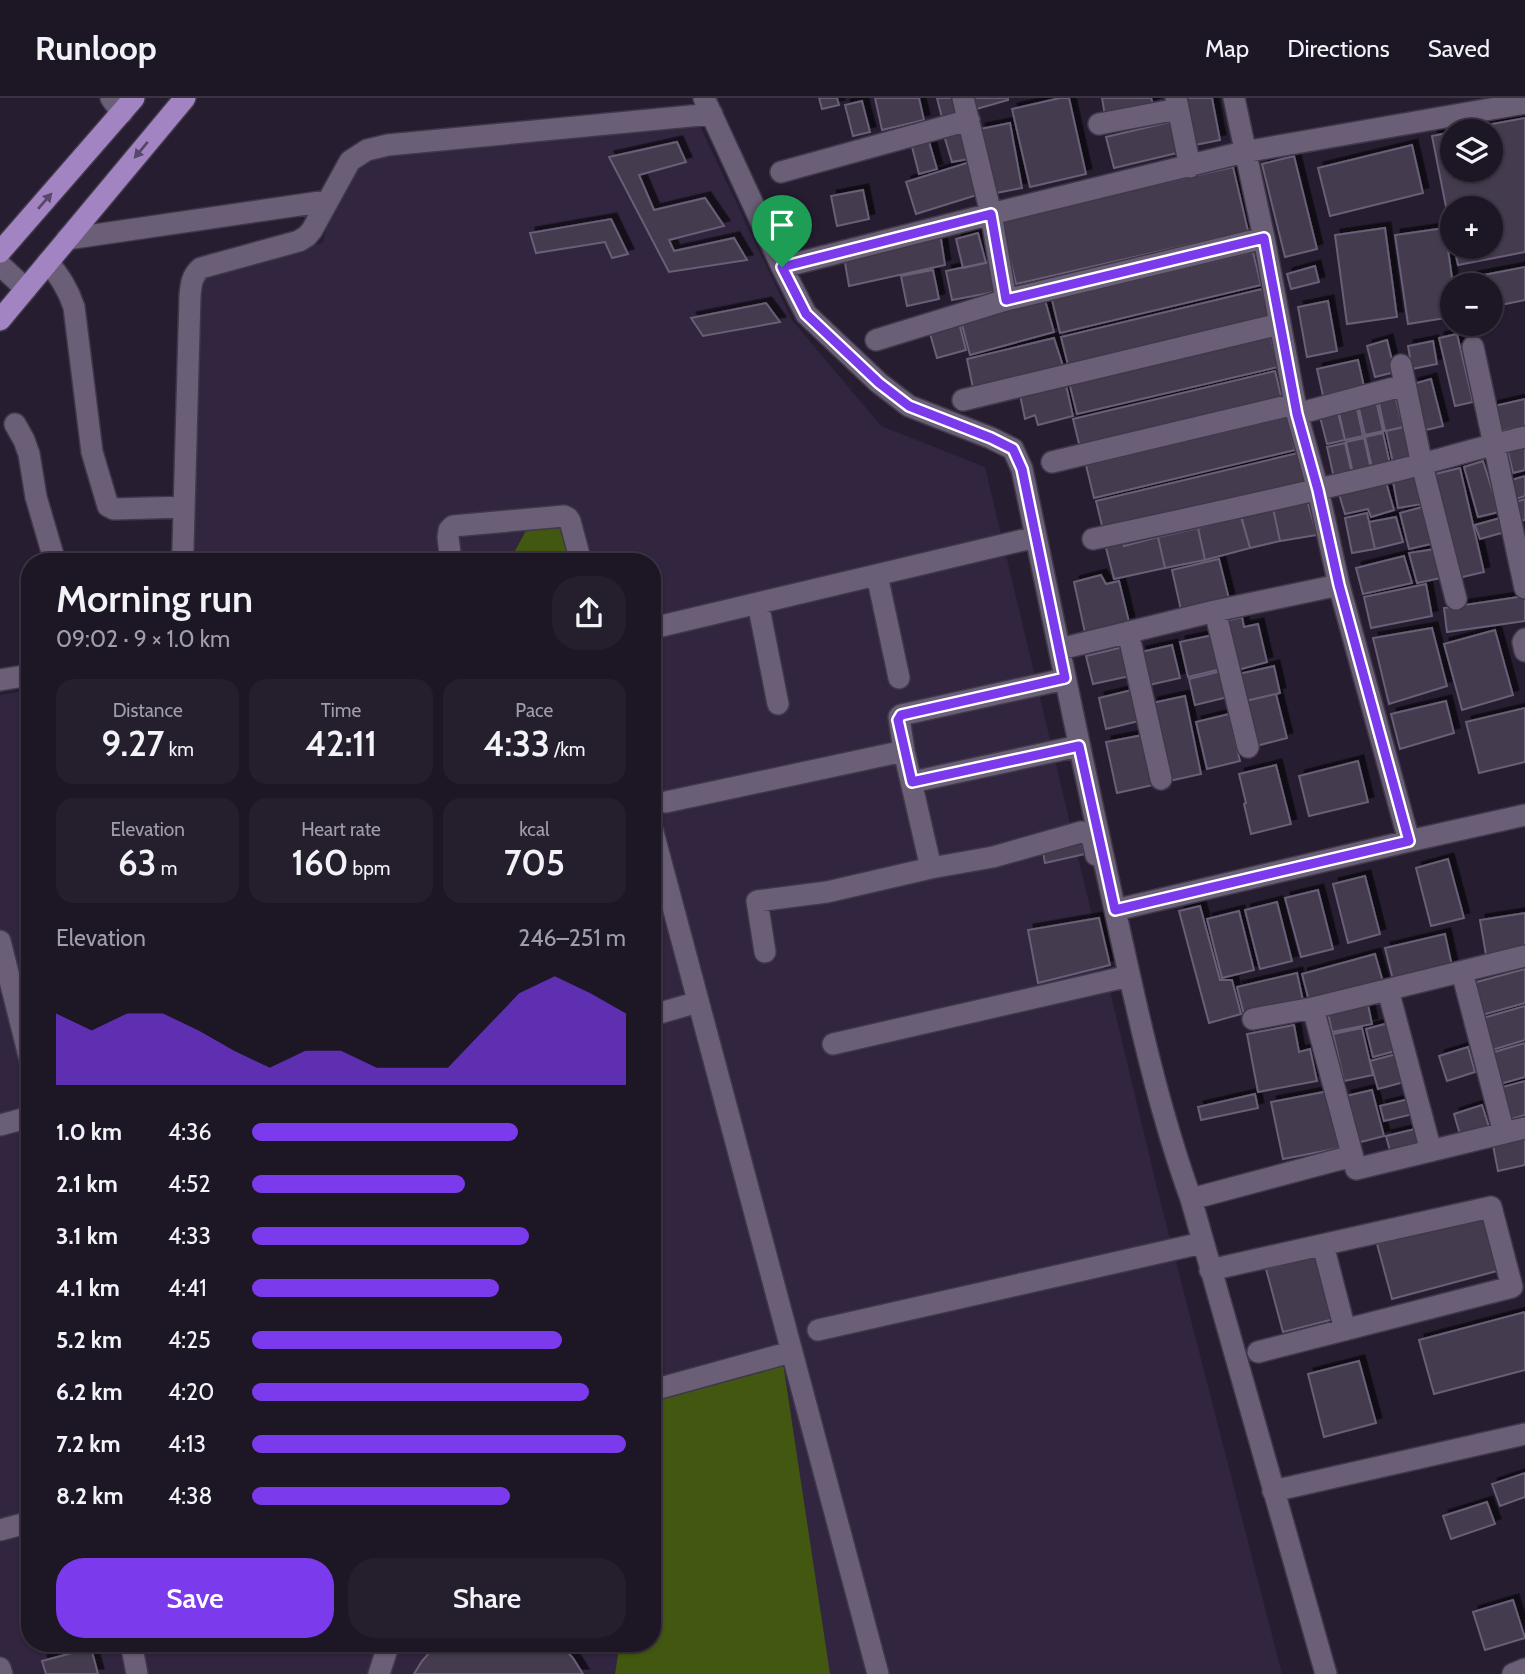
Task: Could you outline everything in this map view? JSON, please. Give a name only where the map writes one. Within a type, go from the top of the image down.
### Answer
[{"type":"main road","points":[[0,320],[184,98]]},
{"type":"main road","points":[[0,252],[122,103]]},
{"type":"street","points":[[963,98],[991,214],[1006,300]]},
{"type":"street","points":[[1234,98],[1296,409],[1318,490],[1339,585],[1409,841]]},
{"type":"street","points":[[782,267],[1244,152],[1525,103]]},
{"type":"street","points":[[1099,124],[1177,104],[1190,166]]},
{"type":"street","points":[[182,553],[190,296],[195,272],[201,268],[299,241],[307,236],[350,161],[367,150],[388,145],[708,106],[806,314],[879,383],[909,406],[1013,449],[1022,469],[1111,909]]},
{"type":"street","points":[[780,172],[969,120]]},
{"type":"street","points":[[67,239],[327,201]]},
{"type":"street","points":[[876,340],[1006,300],[1264,238]]},
{"type":"street","points":[[48,262],[69,291],[74,307],[92,453],[108,506],[114,509],[184,507]]},
{"type":"street","points":[[0,265],[26,289]]},
{"type":"street","points":[[963,400],[1280,324]]},
{"type":"street","points":[[1473,348],[1525,588]]},
{"type":"street","points":[[1052,462],[1296,409],[1403,375],[1422,465],[1456,599]]},
{"type":"street","points":[[15,424],[29,454],[36,497],[52,553]]},
{"type":"street","points":[[1093,540],[1318,490],[1525,437]]},
{"type":"street","points":[[450,553],[448,537],[453,526],[564,516],[570,521],[579,553]]},
{"type":"street","points":[[661,626],[1036,537]]},
{"type":"street","points":[[877,575],[899,678]]},
{"type":"street","points":[[1060,649],[1216,611],[1339,585]]},
{"type":"street","points":[[758,603],[778,704]]},
{"type":"street","points":[[1216,611],[1248,747]]},
{"type":"street","points":[[1128,632],[1161,779]]},
{"type":"street","points":[[1525,639],[1525,651]]},
{"type":"street","points":[[0,680],[21,676]]},
{"type":"street","points":[[931,868],[904,751],[898,720],[901,715],[1065,678]]},
{"type":"street","points":[[912,782],[1079,746]]},
{"type":"street","points":[[666,802],[904,751]]},
{"type":"street","points":[[1111,909],[1525,815]]},
{"type":"street","points":[[765,952],[757,901],[827,892],[993,857],[1081,832],[1089,834],[1173,1149],[1191,1199],[1326,1674]]},
{"type":"street","points":[[661,862],[878,1674]]},
{"type":"street","points":[[0,941],[21,1024]]},
{"type":"street","points":[[1253,1019],[1313,1008],[1525,956]]},
{"type":"street","points":[[1313,1008],[1356,1168],[1431,1151],[1515,1130],[1462,972]]},
{"type":"street","points":[[832,1044],[1129,976]]},
{"type":"street","points":[[1388,990],[1431,1151]]},
{"type":"street","points":[[661,1013],[698,1002]]},
{"type":"street","points":[[0,1125],[21,1119]]},
{"type":"street","points":[[1191,1199],[1352,1156]]},
{"type":"street","points":[[1210,1270],[1491,1207],[1512,1287],[1258,1352]]},
{"type":"street","points":[[818,1330],[1202,1243]]},
{"type":"street","points":[[1323,1245],[1345,1330]]},
{"type":"street","points":[[661,1388],[791,1352]]},
{"type":"street","points":[[1273,1490],[1525,1434]]},
{"type":"street","points":[[0,1530],[21,1524]]},
{"type":"street","points":[[133,1652],[137,1674]]},
{"type":"street","points":[[379,1674],[386,1652]]},
{"type":"street","points":[[0,1668],[2,1674]]},
{"type":"street","points":[[1513,1674],[1525,1669]]},
{"type":"shaded area","points":[[697,120],[792,320],[881,426],[985,467],[1158,1192],[1282,1674],[0,1674],[0,695],[21,692],[21,1652],[661,1652],[661,553],[190,553],[198,270],[323,243],[335,187],[367,159]]},
{"type":"green space","points":[[564,520],[572,553],[514,553],[529,525]]},
{"type":"green space","points":[[783,1363],[830,1674],[615,1674],[619,1652],[661,1652],[661,1400]]},
{"type":"building","points":[[819,98],[837,98],[839,105],[822,109]]},
{"type":"building","points":[[875,98],[919,98],[924,120],[882,130]]},
{"type":"building","points":[[937,98],[955,98],[959,114],[942,118]]},
{"type":"building","points":[[970,98],[1008,98],[1008,100],[973,110]]},
{"type":"building","points":[[1069,98],[1086,174],[1030,187],[1012,109]]},
{"type":"building","points":[[1102,98],[1151,98],[1153,104],[1105,116]]},
{"type":"building","points":[[1186,98],[1212,98],[1220,140],[1195,145]]},
{"type":"building","points":[[862,101],[870,132],[853,136],[845,105]]},
{"type":"building","points":[[1525,118],[1525,252],[1503,256],[1503,196],[1444,196],[1441,182],[1503,182],[1503,122]]},
{"type":"building","points":[[1170,122],[1177,153],[1114,168],[1106,137]]},
{"type":"building","points":[[1010,123],[1022,188],[991,194],[980,129]]},
{"type":"building","points":[[967,128],[974,158],[952,162],[943,132]]},
{"type":"building","points":[[1440,134],[1440,176],[1432,136]]},
{"type":"building","points":[[928,138],[937,169],[919,174],[911,143]]},
{"type":"building","points":[[677,142],[686,162],[639,175],[654,210],[705,198],[724,226],[669,240],[674,251],[734,238],[747,260],[669,272],[609,157]]},
{"type":"building","points":[[1412,145],[1423,193],[1330,216],[1318,168]]},
{"type":"building","points":[[1294,156],[1317,249],[1285,257],[1262,164]]},
{"type":"building","points":[[973,161],[983,193],[916,214],[906,182]]},
{"type":"building","points":[[1233,167],[1248,231],[1016,284],[1001,220]]},
{"type":"building","points":[[863,190],[869,219],[837,226],[831,196]]},
{"type":"building","points":[[611,219],[628,254],[612,258],[605,242],[536,253],[530,233]]},
{"type":"building","points":[[1385,228],[1397,317],[1347,324],[1335,235]]},
{"type":"building","points":[[1440,229],[1440,259],[1449,259],[1451,273],[1440,273],[1440,319],[1408,324],[1395,235]]},
{"type":"building","points":[[940,233],[945,265],[849,286],[844,257]]},
{"type":"building","points":[[978,233],[986,263],[963,268],[956,239]]},
{"type":"building","points":[[1253,252],[1261,285],[1060,333],[1052,300]]},
{"type":"building","points":[[1457,259],[1489,259],[1458,265]]},
{"type":"building","points":[[994,261],[1000,291],[952,300],[946,271]]},
{"type":"building","points":[[1315,266],[1319,282],[1291,289],[1287,274]]},
{"type":"building","points":[[1525,267],[1525,300],[1503,305],[1503,273],[1494,273]]},
{"type":"building","points":[[933,270],[939,299],[907,306],[901,276]]},
{"type":"building","points":[[1262,289],[1270,322],[1069,369],[1061,337]]},
{"type":"building","points":[[1045,300],[1054,332],[970,355],[961,321]]},
{"type":"building","points":[[1328,301],[1337,351],[1307,357],[1298,307]]},
{"type":"building","points":[[766,303],[780,322],[703,336],[691,318]]},
{"type":"building","points":[[959,323],[966,350],[937,358],[929,330]]},
{"type":"building","points":[[1270,334],[1278,367],[1077,414],[1069,382]]},
{"type":"building","points":[[1457,336],[1473,402],[1455,406],[1439,338]]},
{"type":"building","points":[[1054,338],[1064,369],[974,393],[967,359]]},
{"type":"building","points":[[1387,340],[1395,372],[1375,377],[1367,346]]},
{"type":"building","points":[[1433,341],[1437,364],[1412,369],[1408,346]]},
{"type":"building","points":[[1358,360],[1365,391],[1324,400],[1317,369]]},
{"type":"building","points":[[1275,371],[1283,404],[1081,452],[1073,419]]},
{"type":"building","points":[[1431,379],[1443,426],[1426,430],[1413,384]]},
{"type":"building","points":[[1066,385],[1073,416],[1038,425],[1035,415],[1025,419],[1020,395]]},
{"type":"building","points":[[1395,395],[1403,427],[1385,431],[1378,399]]},
{"type":"building","points":[[1525,399],[1525,426],[1496,432],[1490,407]]},
{"type":"building","points":[[1376,400],[1383,431],[1365,435],[1358,404]]},
{"type":"building","points":[[1356,404],[1363,436],[1345,440],[1338,408]]},
{"type":"building","points":[[1337,409],[1345,440],[1327,444],[1319,413]]},
{"type":"building","points":[[1287,417],[1295,450],[1094,498],[1086,465]]},
{"type":"building","points":[[1404,427],[1411,459],[1393,463],[1386,431]]},
{"type":"building","points":[[1383,433],[1390,464],[1372,468],[1365,437]]},
{"type":"building","points":[[1364,438],[1371,469],[1353,473],[1346,442]]},
{"type":"building","points":[[1345,443],[1352,474],[1334,478],[1327,447]]},
{"type":"building","points":[[1525,444],[1525,470],[1513,473],[1507,448]]},
{"type":"building","points":[[1298,453],[1306,486],[1104,534],[1096,501]]},
{"type":"building","points":[[1483,461],[1499,512],[1478,517],[1464,467]]},
{"type":"building","points":[[1460,468],[1484,572],[1458,578],[1435,474]]},
{"type":"building","points":[[1416,472],[1422,504],[1398,508],[1392,476]]},
{"type":"building","points":[[1525,476],[1525,496],[1513,500],[1508,481]]},
{"type":"building","points":[[1386,482],[1394,510],[1371,517],[1368,509],[1345,514],[1339,494]]},
{"type":"building","points":[[1525,499],[1525,520],[1519,521],[1513,503]]},
{"type":"building","points":[[1307,500],[1317,535],[1280,541],[1273,508]]},
{"type":"building","points":[[1422,507],[1431,544],[1409,549],[1400,513]]},
{"type":"building","points":[[1273,508],[1280,541],[1250,548],[1241,515]]},
{"type":"building","points":[[1367,513],[1375,549],[1352,553],[1345,518]]},
{"type":"building","points":[[1241,517],[1250,548],[1205,560],[1198,528]]},
{"type":"building","points":[[1396,517],[1403,542],[1375,549],[1369,522]]},
{"type":"building","points":[[1500,518],[1505,532],[1480,539],[1475,525]]},
{"type":"building","points":[[1198,528],[1205,560],[1165,568],[1158,537]]},
{"type":"building","points":[[1122,536],[1124,546],[1158,537],[1165,568],[1114,579],[1104,540]]},
{"type":"building","points":[[1435,549],[1441,578],[1417,583],[1409,553]]},
{"type":"building","points":[[1404,556],[1412,583],[1363,594],[1356,568]]},
{"type":"building","points":[[1219,559],[1229,599],[1181,610],[1172,570]]},
{"type":"building","points":[[1101,575],[1106,584],[1119,581],[1129,622],[1085,633],[1074,582]]},
{"type":"building","points":[[1426,584],[1432,616],[1371,628],[1364,597]]},
{"type":"building","points":[[1525,596],[1525,621],[1447,632],[1444,608]]},
{"type":"building","points":[[1242,617],[1244,627],[1258,624],[1267,662],[1234,671],[1221,622]]},
{"type":"building","points":[[1432,628],[1447,686],[1389,704],[1373,638]]},
{"type":"building","points":[[1495,630],[1513,695],[1462,710],[1444,644]]},
{"type":"building","points":[[1213,635],[1221,669],[1188,677],[1180,642]]},
{"type":"building","points":[[1172,645],[1180,678],[1149,685],[1141,652]]},
{"type":"building","points":[[1123,647],[1130,676],[1093,684],[1086,656]]},
{"type":"building","points":[[1274,666],[1280,693],[1241,702],[1234,675]]},
{"type":"building","points":[[1222,671],[1228,697],[1195,705],[1189,679]]},
{"type":"building","points":[[1136,689],[1143,720],[1106,729],[1099,698]]},
{"type":"building","points":[[1276,694],[1287,738],[1252,747],[1241,702]]},
{"type":"building","points":[[1185,696],[1201,774],[1169,781],[1152,703]]},
{"type":"building","points":[[1446,701],[1454,733],[1400,749],[1391,714]]},
{"type":"building","points":[[1525,708],[1525,762],[1479,773],[1466,722]]},
{"type":"building","points":[[1229,714],[1240,761],[1207,769],[1196,722]]},
{"type":"building","points":[[1143,735],[1153,785],[1117,793],[1106,742]]},
{"type":"building","points":[[1358,761],[1368,802],[1309,816],[1299,776]]},
{"type":"building","points":[[1276,765],[1291,824],[1251,834],[1239,774]]},
{"type":"building","points":[[1080,837],[1085,854],[1045,863],[1042,847]]},
{"type":"building","points":[[1448,859],[1464,918],[1431,926],[1416,868]]},
{"type":"building","points":[[1365,876],[1380,934],[1348,943],[1333,884]]},
{"type":"building","points":[[1318,890],[1333,949],[1301,957],[1285,898]]},
{"type":"building","points":[[1277,902],[1292,961],[1260,969],[1245,910]]},
{"type":"building","points":[[1200,906],[1220,980],[1232,980],[1241,1014],[1209,1023],[1179,911]]},
{"type":"building","points":[[1239,911],[1254,970],[1222,978],[1207,919]]},
{"type":"building","points":[[1525,913],[1525,948],[1486,955],[1480,920]]},
{"type":"building","points":[[1099,918],[1110,965],[1038,983],[1028,930]]},
{"type":"building","points":[[1445,934],[1452,966],[1393,980],[1385,948]]},
{"type":"building","points":[[1375,954],[1383,982],[1309,1001],[1302,974]]},
{"type":"building","points":[[1525,969],[1525,1003],[1482,1015],[1473,983]]},
{"type":"building","points":[[1297,973],[1304,1005],[1245,1019],[1237,987]]},
{"type":"building","points":[[1367,1000],[1372,1024],[1332,1032],[1327,1009]]},
{"type":"building","points":[[1525,1006],[1525,1040],[1492,1050],[1483,1018]]},
{"type":"building","points":[[1396,1021],[1403,1049],[1373,1057],[1366,1029]]},
{"type":"building","points":[[1294,1025],[1299,1052],[1310,1049],[1317,1081],[1258,1092],[1247,1034]]},
{"type":"building","points":[[1362,1028],[1373,1075],[1344,1081],[1333,1034]]},
{"type":"building","points":[[1525,1043],[1525,1077],[1500,1084],[1491,1053]]},
{"type":"building","points":[[1468,1047],[1475,1072],[1447,1081],[1439,1056]]},
{"type":"building","points":[[1400,1053],[1408,1081],[1378,1089],[1370,1061]]},
{"type":"building","points":[[1525,1081],[1525,1115],[1508,1120],[1499,1088]]},
{"type":"building","points":[[1372,1090],[1384,1136],[1357,1143],[1346,1096]]},
{"type":"building","points":[[1329,1091],[1340,1148],[1283,1159],[1271,1102]]},
{"type":"building","points":[[1255,1094],[1258,1108],[1201,1120],[1198,1107]]},
{"type":"building","points":[[1409,1099],[1413,1114],[1384,1121],[1380,1106]]},
{"type":"building","points":[[1482,1105],[1490,1130],[1461,1138],[1454,1114]]},
{"type":"building","points":[[1415,1129],[1419,1144],[1390,1151],[1386,1136]]},
{"type":"building","points":[[1525,1133],[1525,1165],[1498,1171],[1492,1140]]},
{"type":"building","points":[[1483,1216],[1497,1271],[1392,1299],[1377,1244]]},
{"type":"building","points":[[1318,1256],[1334,1319],[1283,1332],[1266,1269]]},
{"type":"building","points":[[1525,1312],[1525,1370],[1434,1394],[1419,1340]]},
{"type":"building","points":[[1359,1361],[1376,1423],[1324,1437],[1308,1374]]},
{"type":"building","points":[[1525,1473],[1525,1497],[1500,1506],[1492,1484]]},
{"type":"building","points":[[1487,1502],[1495,1524],[1451,1539],[1443,1516]]},
{"type":"building","points":[[1513,1600],[1525,1638],[1485,1650],[1473,1612]]},
{"type":"building","points":[[76,1652],[92,1652],[98,1674],[46,1674],[42,1661]]},
{"type":"building","points":[[430,1652],[567,1652],[583,1674],[414,1674]]},
{"type":"route","points":[[991,214],[1006,300],[1264,238],[1297,414],[1318,490],[1339,585],[1409,841],[1115,910],[1079,746],[912,782],[898,720],[901,715],[1065,678],[1022,469],[1013,449],[909,406],[879,383],[806,314],[782,267],[991,214]]}]
